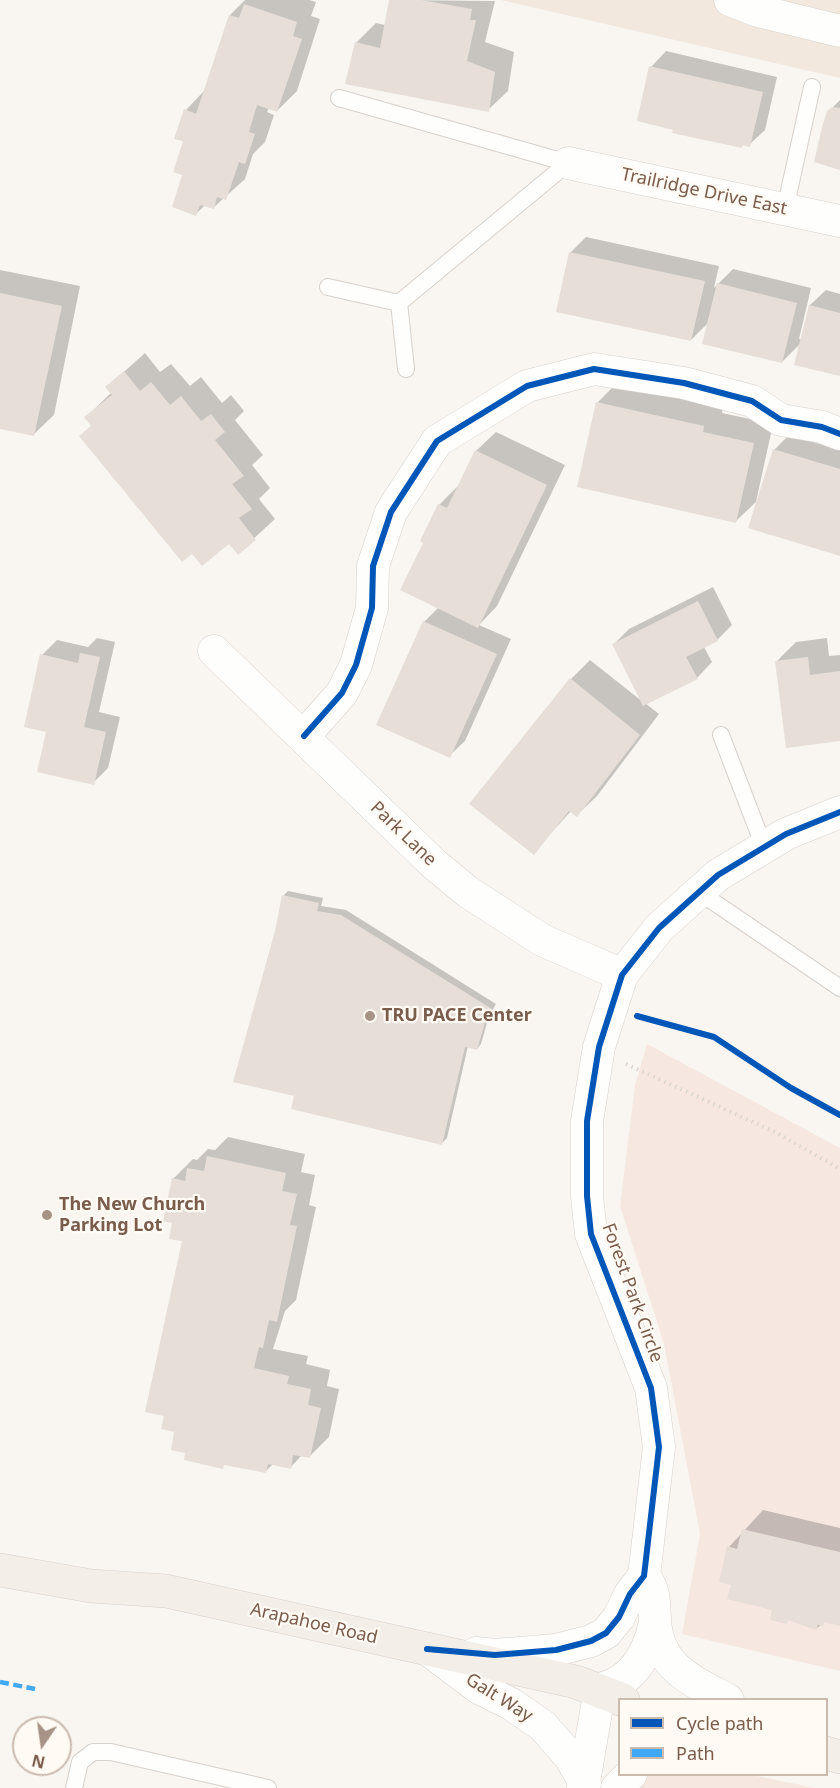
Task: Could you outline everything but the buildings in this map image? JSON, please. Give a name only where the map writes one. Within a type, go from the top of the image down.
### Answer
[{"type":"main road","name":"Arapahoe Road","points":[[0,1570],[91,1586],[166,1591],[427,1649],[611,1694]]},
{"type":"street","points":[[730,0],[758,11],[840,31]]},
{"type":"street","name":"Trailridge Drive East","points":[[568,163],[840,221]]},
{"type":"street","points":[[304,736],[342,693],[356,665],[372,608],[374,566],[397,503],[437,441],[527,386],[594,369],[684,383],[752,401],[781,420],[822,427],[840,434]]},
{"type":"street","name":"Park Lane","points":[[214,651],[434,864],[468,892],[542,939],[622,975]]},
{"type":"street","name":"Forest Park Circle","points":[[427,1649],[495,1655],[556,1650],[591,1641],[606,1633],[619,1617],[630,1594],[644,1576],[659,1447],[651,1388],[591,1234],[587,1196],[587,1121],[599,1047],[622,975],[659,928],[718,875],[786,834],[840,812]]},
{"type":"street","name":"Forest Park Circle","points":[[644,1576],[654,1589],[655,1623],[661,1648],[672,1667],[724,1698]]},
{"type":"street","name":"Forest Park Circle","points":[[611,1694],[614,1686],[635,1668],[646,1652],[655,1623]]},
{"type":"street","name":"Galt Way","points":[[427,1649],[479,1688],[512,1704],[543,1726],[570,1757],[584,1785]]},
{"type":"street","name":"Galt Way","points":[[584,1785],[611,1694]]},
{"type":"street","points":[[617,1788],[629,1776]]},
{"type":"lane","points":[[785,209],[812,87]]},
{"type":"lane","points":[[339,98],[568,163]]},
{"type":"lane","points":[[399,303],[568,163]]},
{"type":"lane","points":[[327,287],[399,303]]},
{"type":"lane","points":[[399,303],[406,369]]},
{"type":"lane","points":[[721,735],[764,847]]},
{"type":"lane","points":[[699,892],[840,988]]},
{"type":"lane","points":[[74,1788],[80,1762],[93,1752],[111,1752],[268,1788]]},
{"type":"path","points":[[620,1061],[777,1133],[840,1169]]},
{"type":"shaded area","points":[[501,0],[840,0],[840,78]]},
{"type":"shaded area","points":[[647,1044],[840,1148],[840,1671],[682,1634],[700,1534],[664,1344],[620,1206],[635,1085]]},
{"type":"shaded area","points":[[643,1776],[757,1776],[815,1788],[627,1788]]},
{"type":"marked path","points":[[0,1682],[35,1689]]},
{"type":"cycle path","points":[[304,736],[342,693],[356,665],[372,608],[373,566],[391,512],[437,441],[527,386],[594,369],[684,383],[752,401],[781,420],[822,427],[840,434]]},
{"type":"cycle path","points":[[427,1649],[495,1655],[556,1650],[591,1641],[606,1633],[619,1617],[630,1594],[644,1576],[659,1447],[651,1388],[591,1234],[587,1196],[587,1121],[599,1047],[622,975],[659,928],[718,875],[786,834],[840,812]]},
{"type":"cycle path","points":[[637,1016],[714,1037],[791,1088],[840,1115]]},
{"type":"place","name":"TRU PACE Center","points":[[370,1016]]},
{"type":"place","name":"The New Church Parking Lot","points":[[47,1215]]}]
